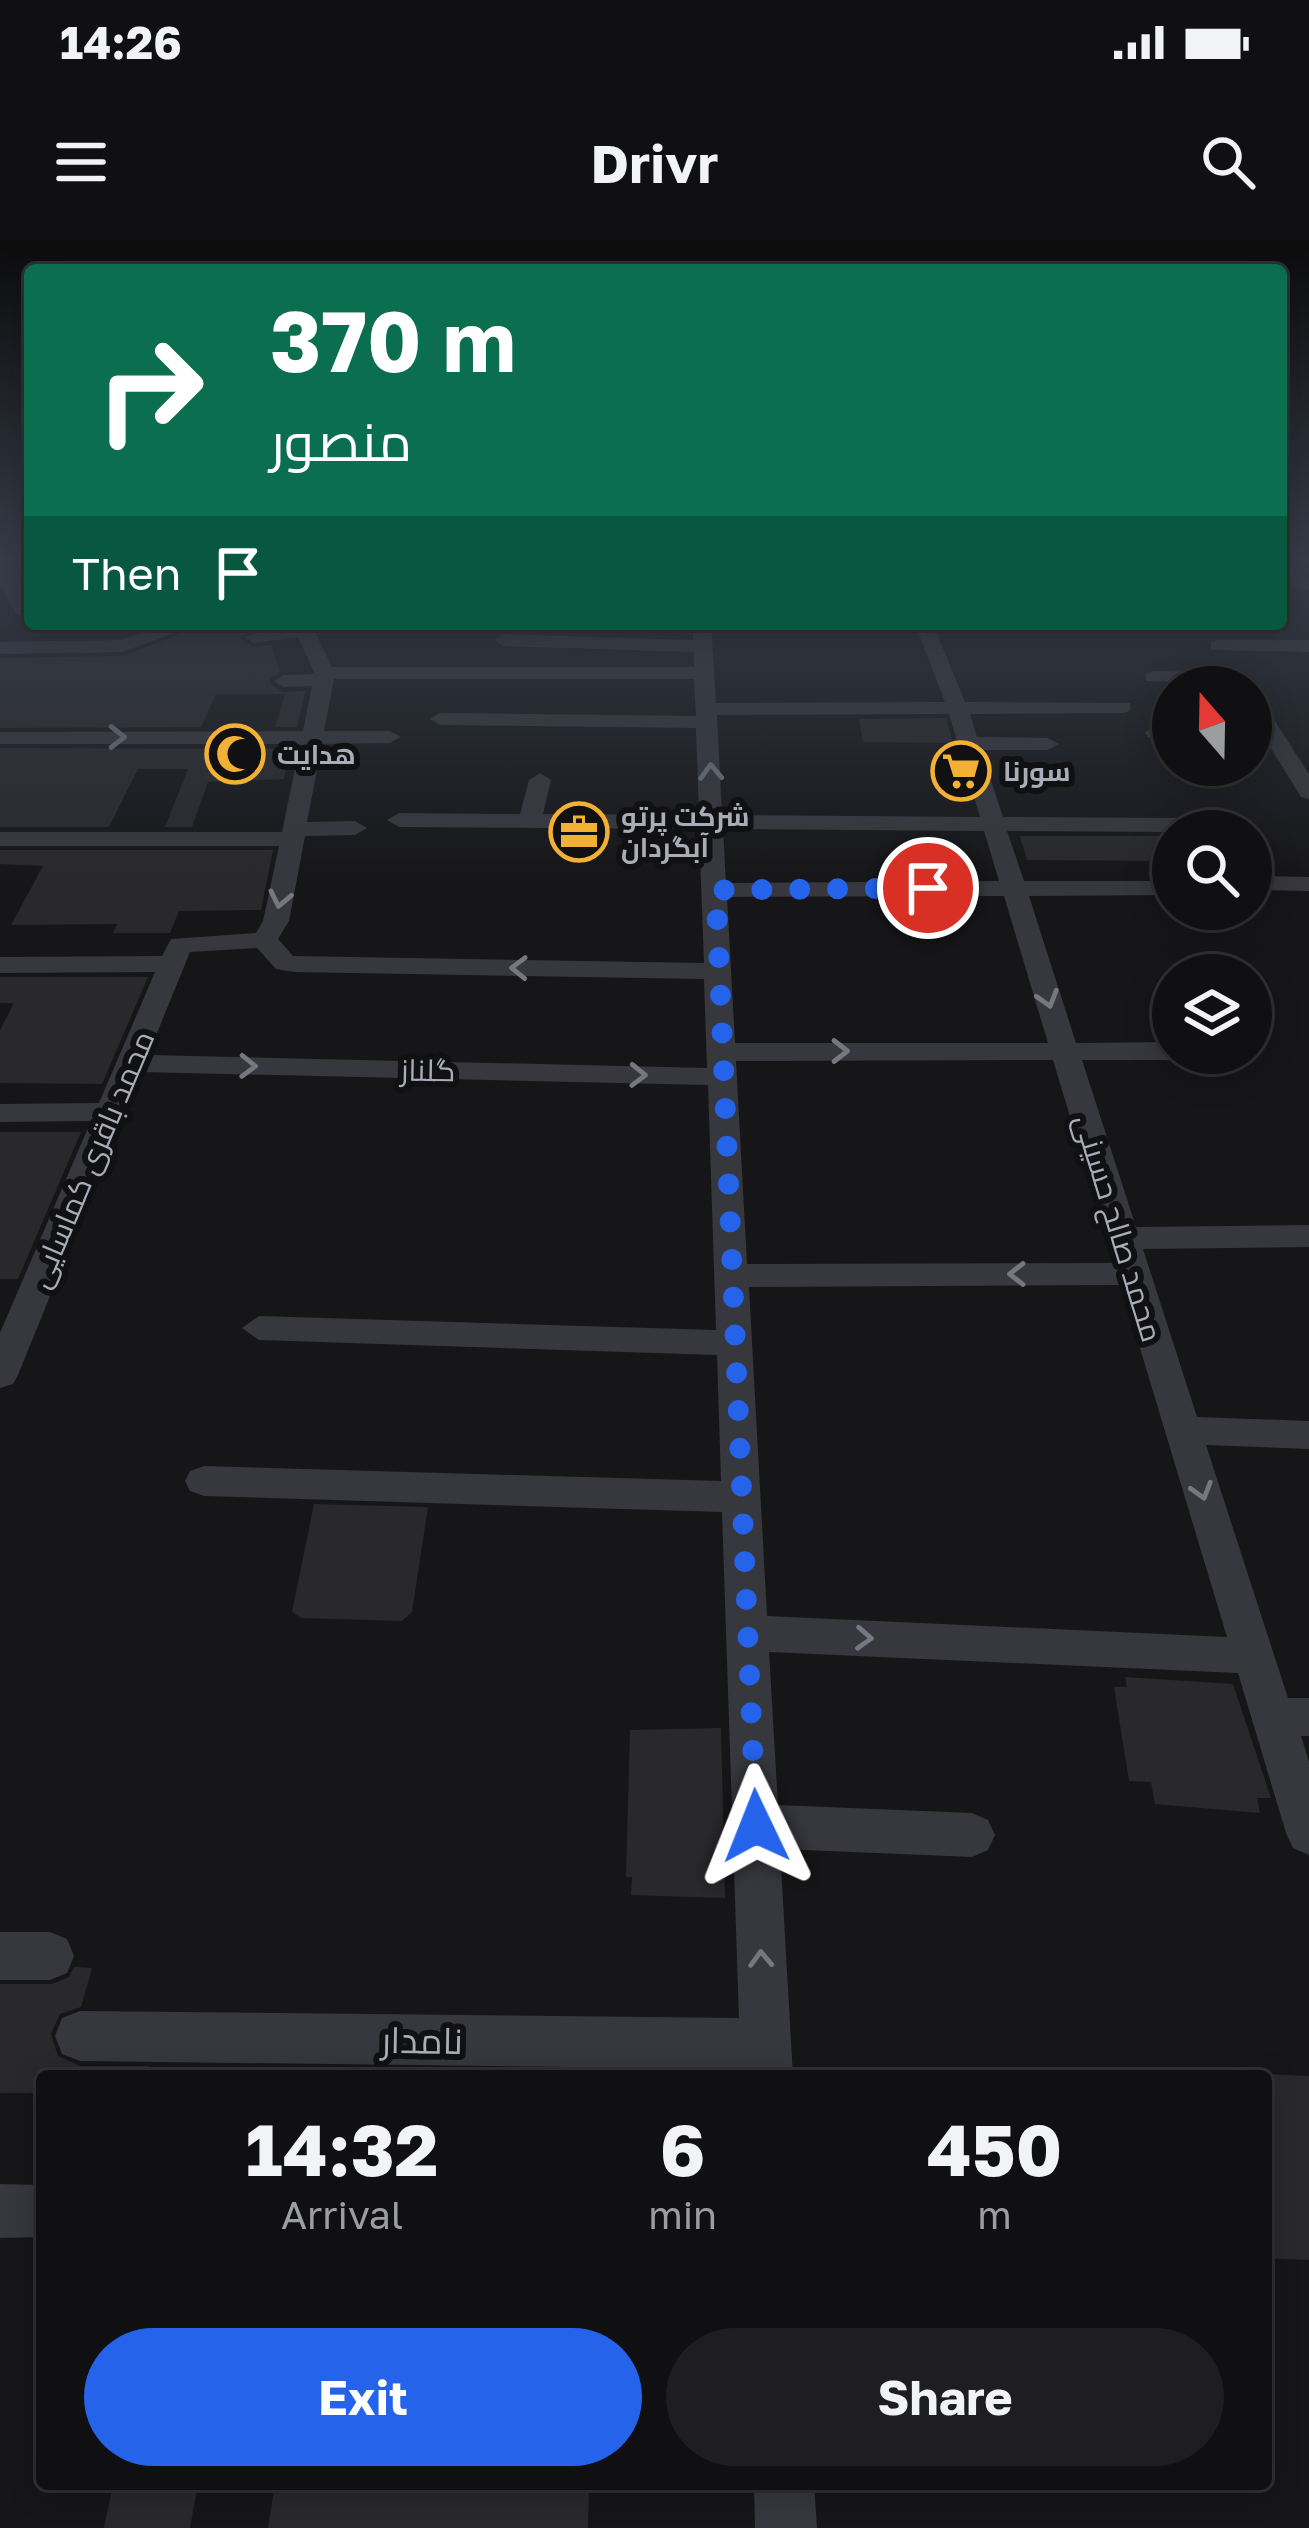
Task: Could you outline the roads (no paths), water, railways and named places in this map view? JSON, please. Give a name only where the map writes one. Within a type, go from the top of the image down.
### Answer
[{"type":"street","points":[[264,940],[276,921],[312,749],[325,677],[321,667]]},
{"type":"street","points":[[284,681],[412,667]]},
{"type":"street","points":[[706,667],[766,2060]]},
{"type":"street","name":"محمد صالح حسینی","points":[[941,667],[1253,1656],[1291,1717],[1309,1833]]},
{"type":"street","points":[[440,719],[1124,707]]},
{"type":"street","points":[[312,749],[390,737]]},
{"type":"street","points":[[0,738],[312,749],[370,759]]},
{"type":"street","points":[[968,743],[1048,745]]},
{"type":"street","points":[[1272,743],[1309,792]]},
{"type":"street","points":[[1272,760],[1289,760]]},
{"type":"street","points":[[530,821],[540,781]]},
{"type":"street","points":[[399,820],[1152,825]]},
{"type":"street","points":[[0,839],[294,834],[355,828]]},
{"type":"street","points":[[1272,883],[1309,884]]},
{"type":"street","points":[[716,890],[1152,888]]},
{"type":"street","points":[[0,965],[177,954],[264,940],[295,964],[720,971]]},
{"type":"street","name":"محمد باقری کماسایی","points":[[0,1375],[11,1322],[110,1112],[177,954]]},
{"type":"street","name":"گلناز","points":[[131,1063],[724,1064],[1152,1051]]},
{"type":"street","points":[[0,1113],[110,1112]]},
{"type":"street","points":[[1123,1238],[1309,1236]]},
{"type":"street","points":[[733,1276],[1134,1274]]},
{"type":"street","points":[[259,1328],[735,1343]]},
{"type":"street","points":[[1183,1430],[1309,1435]]},
{"type":"street","points":[[204,1481],[742,1497]]},
{"type":"street","points":[[748,1633],[1253,1656]]},
{"type":"street","points":[[756,1826],[972,1835]]},
{"type":"street","points":[[0,1955],[50,1956]]},
{"type":"street","name":"نامدار","points":[[80,2036],[766,2060]]},
{"type":"street","points":[[784,2490],[786,2528]]},
{"type":"place","name":"هدایت","points":[[235,754]]},
{"type":"place","name":"سورنا","points":[[961,771]]},
{"type":"place","name":"شرکت پرتو آبگردان","points":[[579,832]]}]
